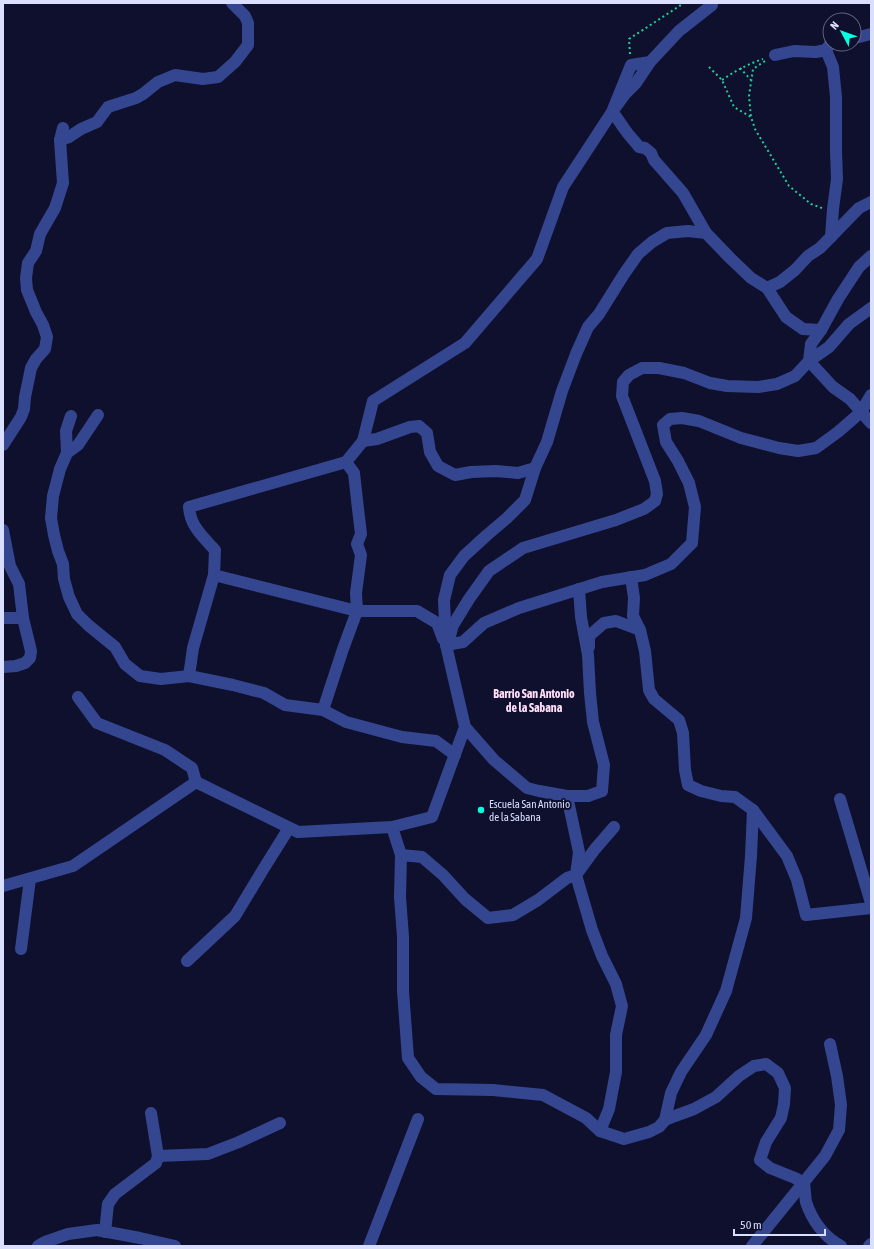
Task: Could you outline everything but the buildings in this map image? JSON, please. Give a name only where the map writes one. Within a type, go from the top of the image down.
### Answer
[{"type":"street","points":[[60,140],[98,122],[108,107],[136,98],[158,82],[175,75],[203,79],[218,77],[235,62],[248,45],[248,23],[245,16],[232,3]]},
{"type":"street","points":[[189,676],[193,648],[214,575],[215,550],[195,527],[190,515],[189,507],[346,462],[364,441],[374,401],[465,343],[537,259],[562,187],[612,112],[625,94],[636,83],[650,62],[680,31],[712,5]]},
{"type":"street","points":[[775,55],[794,51],[816,52],[822,50]]},
{"type":"street","points":[[829,52],[836,98],[837,179],[831,237]]},
{"type":"street","points":[[612,112],[632,65],[650,62]]},
{"type":"street","points":[[612,112],[639,147],[645,148],[651,153],[654,160],[683,193],[706,233],[751,278],[767,288],[786,317],[803,329],[821,330]]},
{"type":"street","points":[[3,445],[21,417],[24,410],[31,368],[36,359],[45,349],[47,337],[28,290],[26,278],[28,263],[36,251],[40,234],[55,208],[63,183],[60,140],[63,128]]},
{"type":"street","points":[[767,288],[780,282],[790,274],[808,256],[820,248],[859,208],[871,202]]},
{"type":"street","points":[[579,589],[588,655],[593,722],[604,765],[602,790],[588,796],[567,796],[527,788],[494,760],[465,727],[446,645],[444,600],[450,575],[464,556],[525,500],[535,468],[547,442],[562,392],[588,327],[599,314],[638,254],[652,242],[667,233],[688,230],[706,233]]},
{"type":"street","points":[[871,256],[859,267],[838,298],[821,330],[811,344],[810,361],[834,387],[850,399],[871,424]]},
{"type":"street","points":[[446,645],[453,625],[489,571],[523,548],[616,520],[644,509],[655,501],[657,494],[655,481],[622,396],[623,382],[629,375],[642,368],[659,368],[684,373],[710,383],[727,386],[758,387],[777,384],[795,376],[810,361],[829,347],[849,324],[871,308]]},
{"type":"street","points":[[446,645],[463,642],[484,623],[519,608],[602,582],[645,575],[671,564],[692,543],[695,507],[689,483],[666,442],[663,425],[670,419],[682,418],[698,421],[741,438],[779,448],[798,451],[816,448],[838,432],[861,412],[871,395]]},
{"type":"street","points":[[67,453],[78,445],[98,415]]},
{"type":"street","points":[[72,416],[66,431],[67,453],[60,469],[55,489],[51,518],[55,540],[63,564],[64,579],[69,597],[77,614],[88,625],[116,647],[125,664],[140,676],[161,679],[189,676],[232,684],[264,693],[285,705],[323,710],[346,722],[402,737],[436,741],[455,755]]},
{"type":"street","points":[[364,441],[377,439],[410,427],[419,426],[427,433],[430,452],[438,466],[455,475],[472,472],[496,471],[518,473],[535,468]]},
{"type":"street","points":[[323,710],[342,649],[357,610],[356,593],[360,555],[357,544],[361,534],[354,473],[346,462]]},
{"type":"street","points":[[3,530],[10,566],[19,584],[23,618],[31,652],[30,658],[25,663],[21,665],[3,667]]},
{"type":"street","points":[[214,575],[357,610],[417,611],[436,623],[446,645]]},
{"type":"street","points":[[630,577],[634,598],[633,616],[640,630],[645,651],[649,690],[654,699],[679,720],[683,733],[685,770],[688,785],[701,791],[721,796],[735,797],[753,810],[786,856],[797,880],[806,915],[871,908]]},
{"type":"street","points":[[3,618],[23,618]]},
{"type":"street","points":[[588,655],[589,636],[604,623],[616,621],[640,630]]},
{"type":"street","points":[[78,697],[97,723],[165,750],[192,768],[196,782],[298,832],[392,827],[432,818],[465,727]]},
{"type":"street","points":[[3,886],[73,866],[196,782]]},
{"type":"street","points":[[567,796],[579,852],[576,875],[592,930],[602,956],[616,984],[622,1006],[616,1035],[616,1072],[609,1109],[600,1131]]},
{"type":"street","points":[[840,799],[871,903]]},
{"type":"street","points":[[665,1120],[671,1093],[681,1072],[706,1035],[728,984],[746,918],[753,810]]},
{"type":"street","points":[[392,827],[401,855],[400,897],[403,937],[403,991],[408,1058],[421,1077],[436,1089],[494,1090],[543,1095],[586,1118],[600,1131],[624,1139],[649,1132],[659,1127],[665,1120],[694,1109],[716,1097],[739,1076],[754,1066],[766,1064],[778,1073],[785,1088],[781,1118],[766,1142],[760,1160],[770,1168],[804,1183]]},
{"type":"street","points":[[401,855],[422,857],[443,875],[464,899],[488,918],[513,915],[538,900],[567,878],[576,875],[595,848],[614,827]]},
{"type":"street","points":[[187,961],[235,916],[289,828]]},
{"type":"street","points":[[20,949],[30,879]]},
{"type":"street","points":[[752,1246],[825,1156],[839,1130],[841,1105],[837,1076],[830,1044]]},
{"type":"street","points":[[104,1232],[108,1204],[115,1194],[156,1163],[158,1156],[151,1113]]},
{"type":"street","points":[[369,1246],[418,1119]]},
{"type":"street","points":[[158,1156],[208,1154],[239,1142],[280,1123]]},
{"type":"street","points":[[804,1183],[806,1201],[812,1217],[824,1232],[834,1242],[841,1246]]},
{"type":"street","points":[[38,1246],[68,1234],[97,1230],[137,1242],[175,1246]]},
{"type":"path","points":[[632,65],[629,39],[684,3]]},
{"type":"path","points":[[722,80],[740,68],[775,55]]},
{"type":"path","points":[[775,55],[753,69],[749,96],[751,118],[755,129],[789,186],[811,204],[833,209]]},
{"type":"path","points":[[709,67],[722,80],[734,107],[751,118]]},
{"type":"path","points":[[740,68],[751,80]]},
{"type":"place","name":"Escuela San Antonio de la Sabana","points":[[481,810]]},
{"type":"district","name":"Barrio San Antonio de la Sabana","points":[[534,701]]}]
